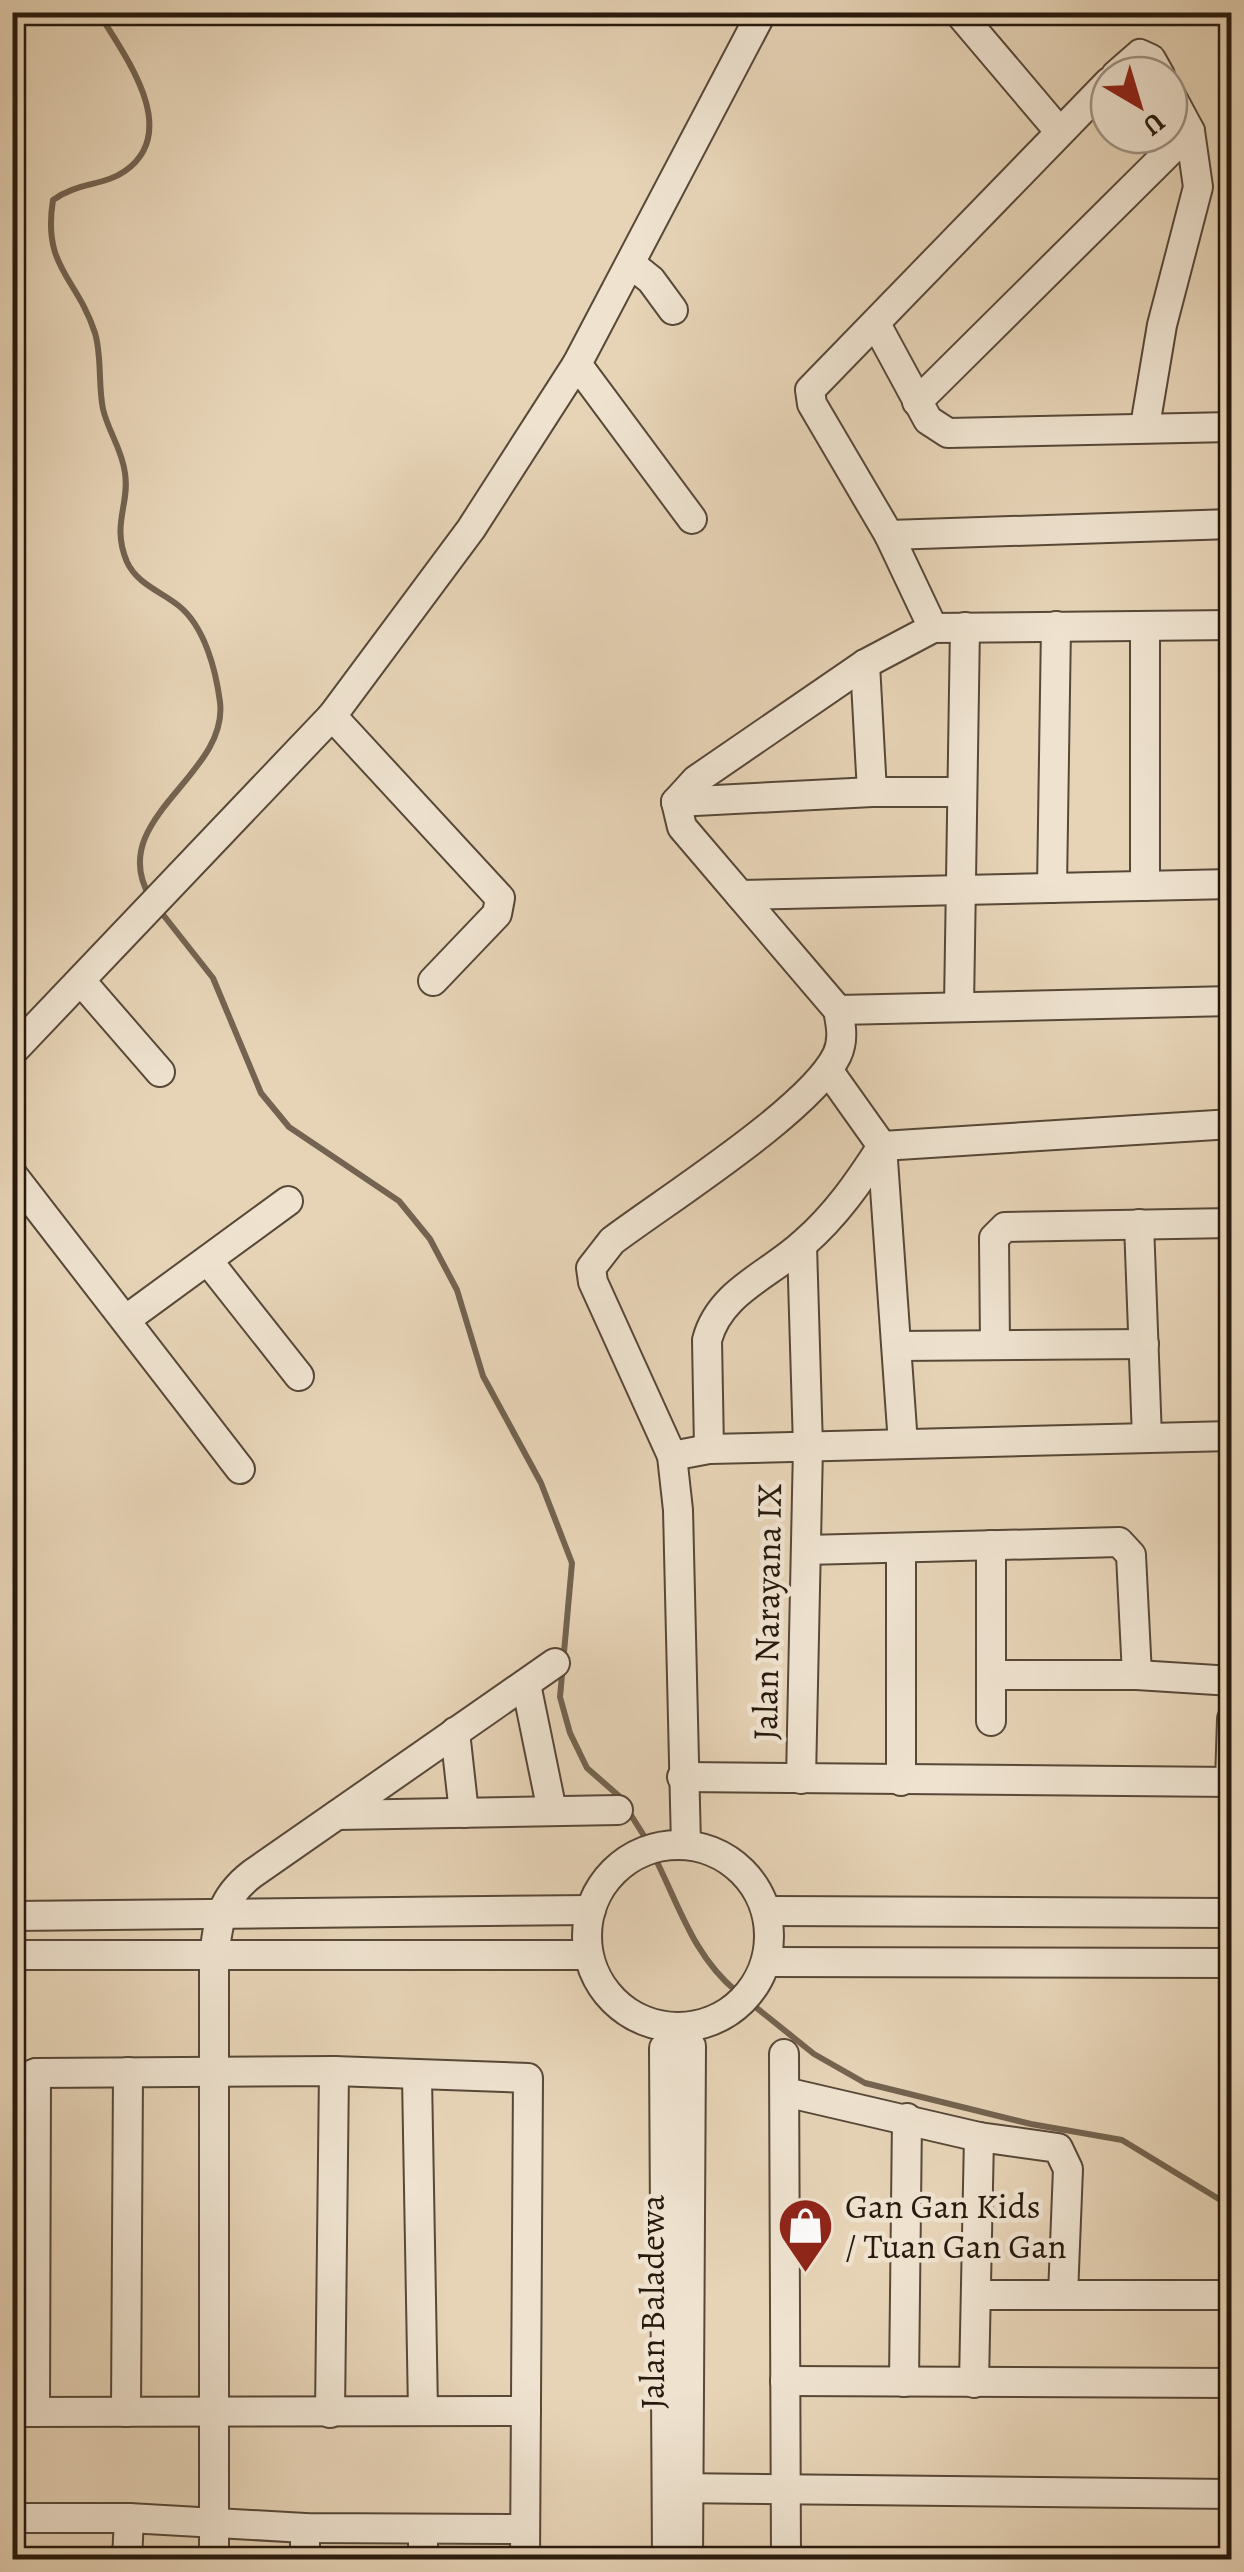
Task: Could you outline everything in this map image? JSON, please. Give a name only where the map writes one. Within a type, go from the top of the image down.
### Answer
[{"type":"street","points":[[12,1052],[332,716],[471,529],[577,364],[762,12]]},
{"type":"street","points":[[960,13],[1059,131]]},
{"type":"street","points":[[933,628],[889,535],[809,393],[1089,102]]},
{"type":"street","points":[[917,402],[1190,130]]},
{"type":"street","points":[[1145,426],[1162,325],[1198,187],[1190,130]]},
{"type":"street","points":[[632,264],[651,280],[673,310]]},
{"type":"street","points":[[876,324],[934,426],[960,435],[1145,426],[1232,427]]},
{"type":"street","points":[[577,364],[692,519]]},
{"type":"street","points":[[889,535],[1232,524]]},
{"type":"street","points":[[676,802],[696,780],[866,664],[933,628],[1232,625]]},
{"type":"street","points":[[959,1007],[965,626]]},
{"type":"street","points":[[1052,888],[1056,626]]},
{"type":"street","points":[[1145,626],[1145,886]]},
{"type":"street","points":[[866,664],[872,792]]},
{"type":"street","points":[[332,716],[500,898],[497,914],[433,981]]},
{"type":"street","points":[[676,802],[872,792],[962,792]]},
{"type":"street","points":[[676,802],[682,827],[838,1010],[842,1038],[828,1070],[778,1118],[612,1240],[593,1261],[593,1282],[672,1456],[678,1510],[686,1845]]},
{"type":"street","points":[[740,894],[1232,884]]},
{"type":"street","points":[[81,981],[160,1072]]},
{"type":"street","points":[[838,1010],[1232,1001]]},
{"type":"street","points":[[828,1070],[882,1146],[904,1444]]},
{"type":"street","points":[[882,1146],[1232,1124]]},
{"type":"street","points":[[709,1449],[707,1340],[711,1324],[734,1295],[802,1246],[848,1198],[882,1146]]},
{"type":"street","points":[[12,1174],[128,1318],[240,1469]]},
{"type":"street","points":[[128,1318],[288,1202]]},
{"type":"street","points":[[995,1345],[994,1247],[1001,1229],[1232,1223]]},
{"type":"street","points":[[1139,1224],[1147,1438]]},
{"type":"street","name":"Jalan Narayana IX","points":[[802,1246],[808,1447],[802,1779]]},
{"type":"street","points":[[209,1262],[298,1376]]},
{"type":"street","points":[[899,1346],[1144,1344]]},
{"type":"street","points":[[672,1456],[709,1449],[1232,1436]]},
{"type":"street","points":[[806,1550],[1111,1540],[1126,1547],[1131,1555],[1136,1675]]},
{"type":"street","points":[[990,1721],[992,1545]]},
{"type":"street","points":[[901,1548],[901,1781]]},
{"type":"street","points":[[214,2560],[214,1958],[218,1914],[237,1885],[555,1663]]},
{"type":"street","points":[[991,1676],[1136,1675],[1232,1681]]},
{"type":"street","points":[[526,1684],[552,1811]]},
{"type":"street","points":[[682,1778],[1230,1782],[1232,1720]]},
{"type":"street","points":[[455,1732],[464,1813]]},
{"type":"street","points":[[337,1815],[618,1810]]},
{"type":"street","points":[[686,1845],[713,1851],[737,1865],[755,1886],[767,1911],[770,1936],[766,1962],[756,1986],[738,2006],[716,2020],[691,2027],[664,2027],[638,2018],[615,2003],[598,1981],[588,1955],[591,1910],[604,1882],[627,1860],[655,1848],[686,1845]]},
{"type":"street","points":[[12,1916],[591,1910]]},
{"type":"street","points":[[767,1911],[1232,1912]]},
{"type":"street","points":[[12,1955],[588,1955]]},
{"type":"street","points":[[766,1962],[1232,1964]]},
{"type":"street","name":"Jalan Baladewa","points":[[667,2560],[677,2488],[678,2047]]},
{"type":"street","points":[[784,2054],[786,2560]]},
{"type":"street","points":[[525,2560],[525,2529],[526,2412],[528,2078],[214,2070],[24,2077],[24,2412],[526,2412]]},
{"type":"street","points":[[330,2413],[334,2071]]},
{"type":"street","points":[[126,2412],[128,2072]]},
{"type":"street","points":[[417,2077],[423,2411]]},
{"type":"street","points":[[785,2092],[979,2137],[1058,2148],[1068,2168],[1064,2295]]},
{"type":"street","points":[[904,2382],[907,2118]]},
{"type":"street","points":[[974,2383],[979,2137]]},
{"type":"street","points":[[976,2295],[1232,2295]]},
{"type":"street","points":[[785,2381],[1232,2383]]},
{"type":"street","points":[[677,2488],[1232,2494]]},
{"type":"street","name":"Jalan Baladewa","points":[[677,2488],[688,2560]]},
{"type":"street","points":[[12,2518],[129,2518],[305,2528],[525,2529]]},
{"type":"street","points":[[127,2560],[129,2518]]},
{"type":"street","points":[[305,2528],[305,2560]]},
{"type":"street","points":[[423,2528],[423,2560]]},
{"type":"waterway","points":[[98,12],[143,93],[149,135],[141,154],[125,171],[53,200],[52,242],[95,333],[103,409],[125,473],[121,537],[127,562],[137,576],[179,606],[196,626],[212,664],[220,702],[218,728],[206,753],[154,821],[143,844],[140,869],[150,897]]},
{"type":"waterway","points":[[157,907],[213,978],[261,1093],[289,1127],[399,1201],[430,1239],[457,1290],[483,1376],[541,1483],[572,1563],[560,1697],[570,1733],[587,1768],[619,1796],[646,1839]]},
{"type":"waterway","points":[[656,1860],[699,1947],[736,1991]]},
{"type":"waterway","points":[[753,2005],[814,2054],[865,2083],[1031,2124],[1122,2140],[1232,2207]]},
{"type":"place","name":"Gan Gan Kids / Tuan Gan Gan","points":[[806,2275]]}]
